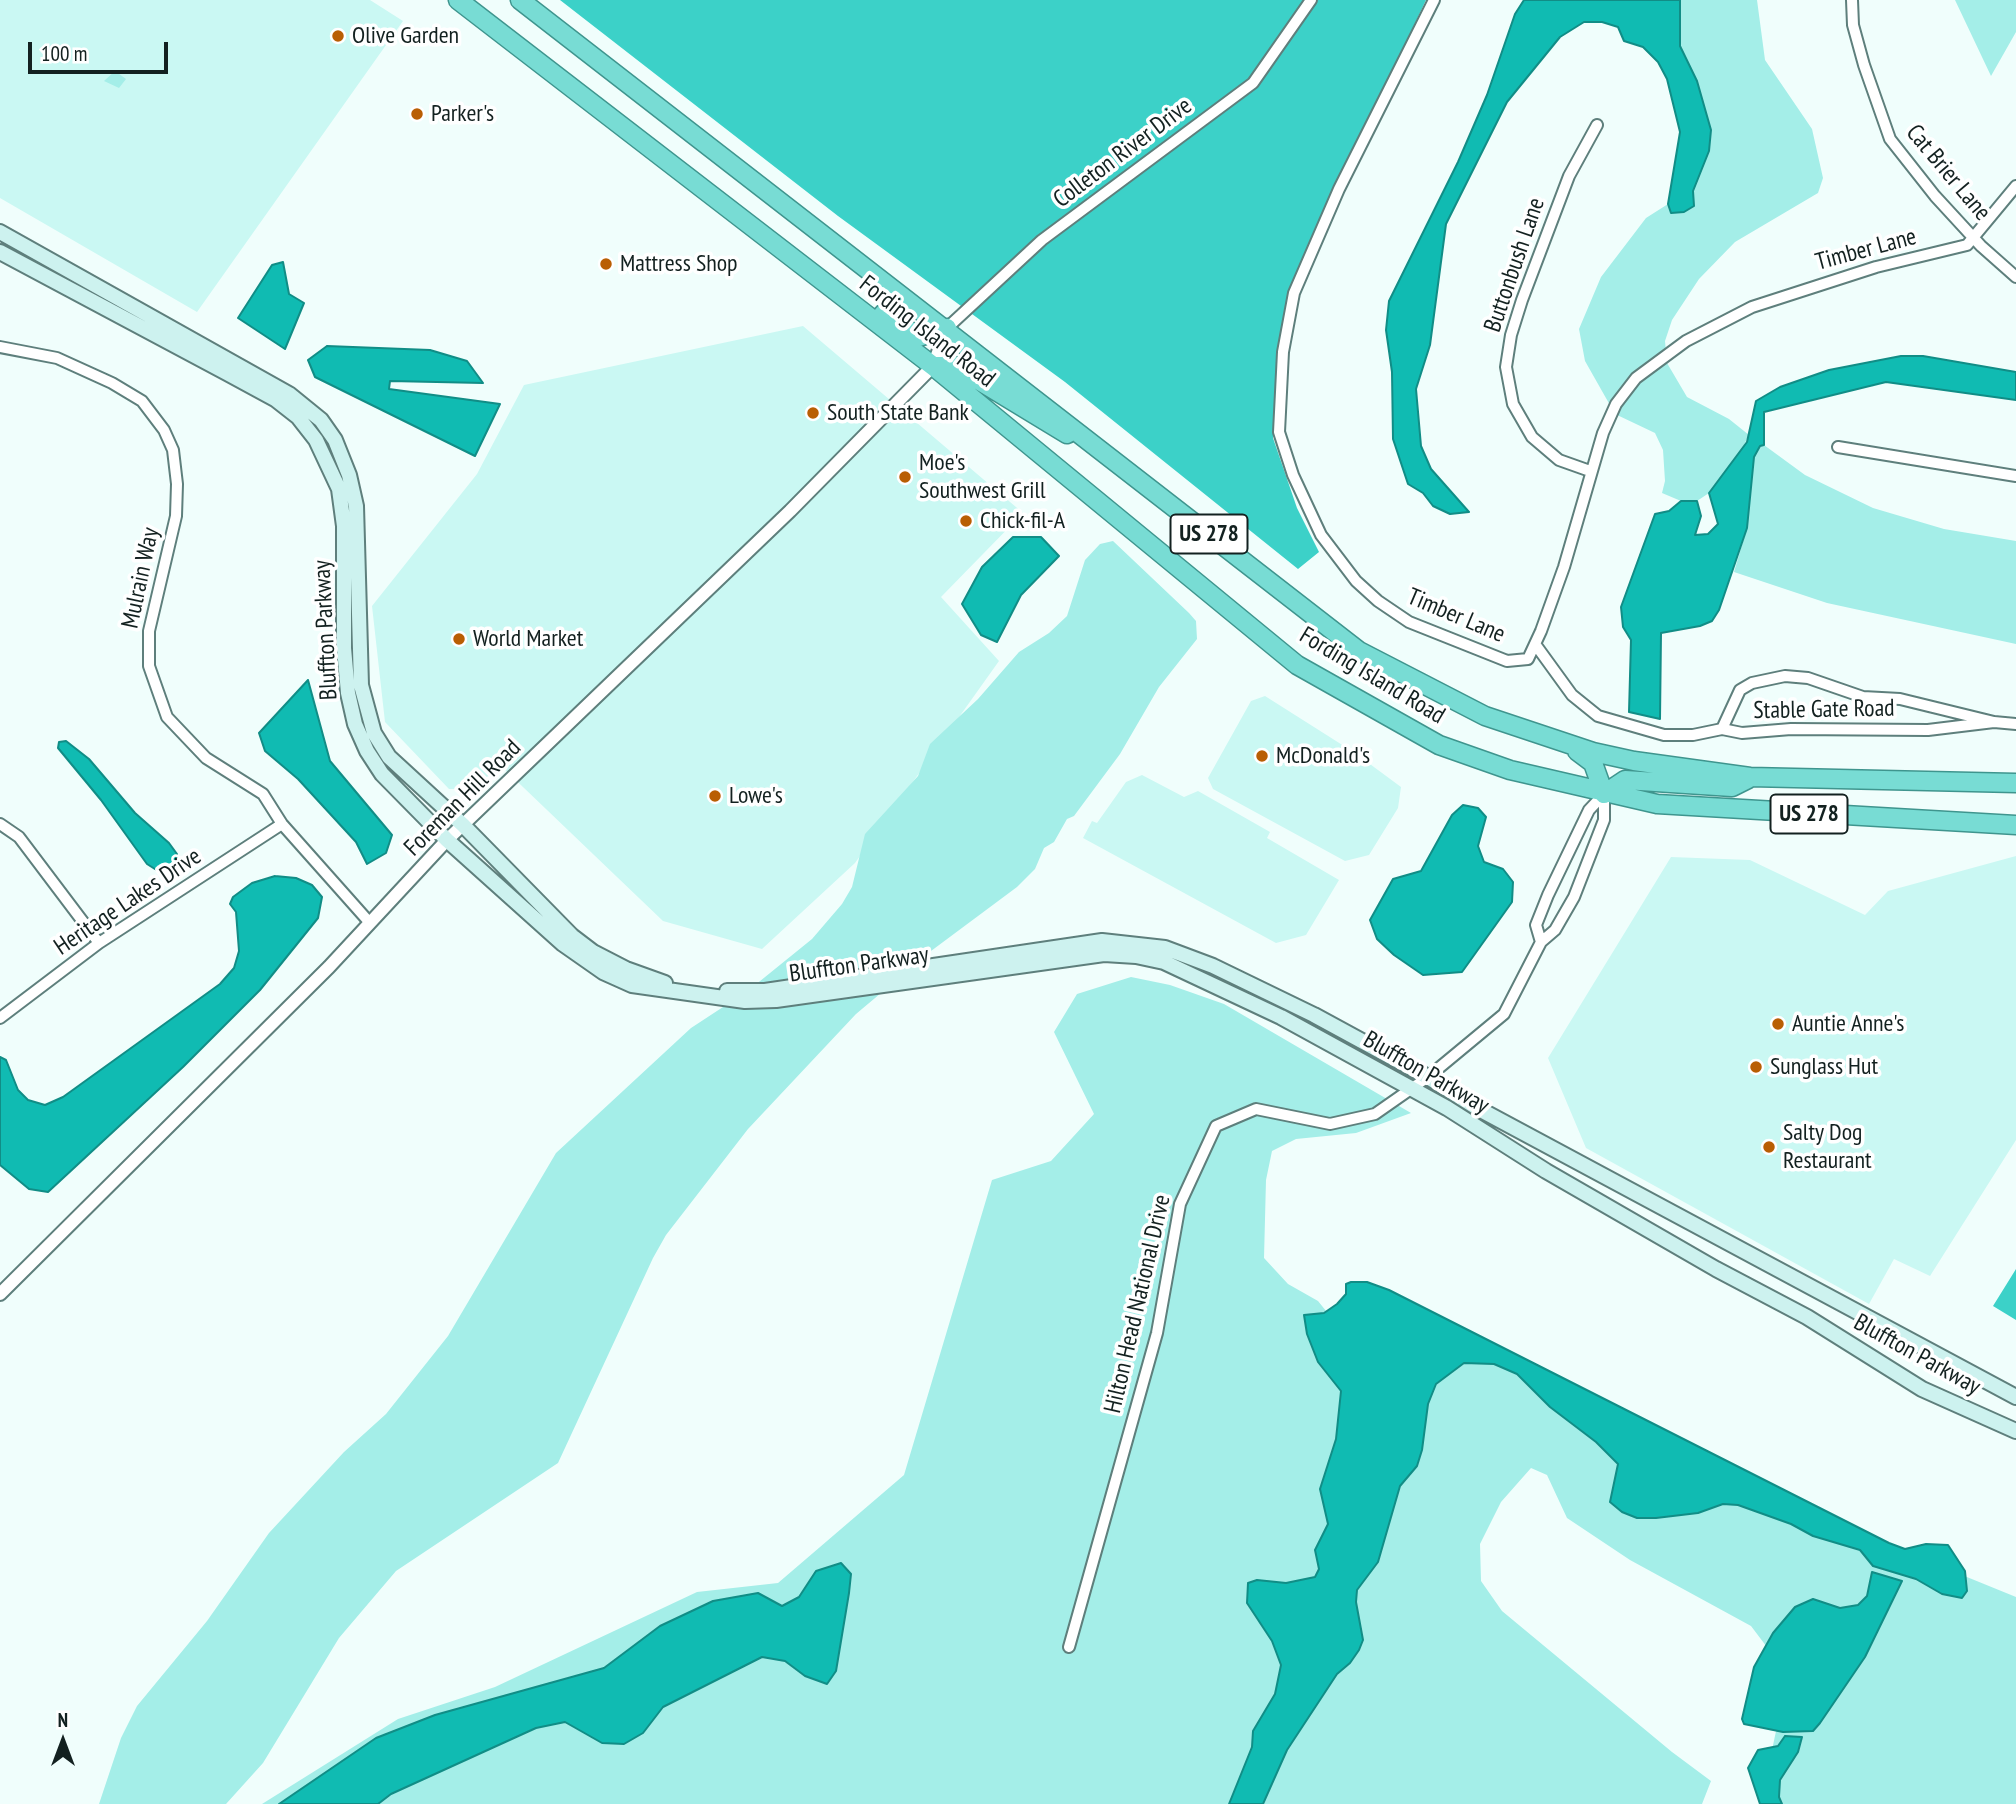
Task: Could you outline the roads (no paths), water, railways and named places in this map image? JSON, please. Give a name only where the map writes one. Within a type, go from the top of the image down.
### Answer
[{"type":"highway","name":"Fording Island Road","points":[[458,0],[933,366],[1297,665],[1439,745],[1510,769],[1604,794],[1657,804],[2016,825]]},
{"type":"highway","name":"Fording Island Road","points":[[520,0],[947,328],[1359,651],[1485,716],[1565,743],[1634,761],[1750,777],[2016,783]]},
{"type":"highway","points":[[763,235],[919,337],[947,328]]},
{"type":"highway","points":[[933,366],[955,366],[1136,475]]},
{"type":"highway","points":[[1565,743],[1593,763],[1604,794],[1625,780],[1732,787],[1750,777]]},
{"type":"main road","name":"Bluffton Parkway","points":[[0,232],[289,394],[321,419],[335,440],[349,475],[356,506],[358,649],[366,710],[389,757],[463,825],[572,936],[593,952],[655,981],[730,992],[765,991],[1102,941],[1165,948],[1213,966],[1314,1015],[1428,1077],[1489,1115],[2016,1397]]},
{"type":"main road","name":"Bluffton Parkway","points":[[0,252],[275,400],[298,417],[317,440],[339,489],[344,526],[344,648],[355,724],[367,751],[382,774],[447,840],[563,944],[603,972],[632,985],[716,999],[776,1000],[1104,954],[1136,956],[1164,962],[1241,996],[1412,1088],[1546,1171],[1716,1269],[1807,1317],[1922,1389],[2016,1432]]},
{"type":"street","name":"Colleton River Drive","points":[[947,328],[1042,240],[1253,83],[1311,0]]},
{"type":"street","name":"Timber Lane","points":[[1434,0],[1339,189],[1294,293],[1283,352],[1279,432],[1293,475],[1321,535],[1346,570],[1378,601],[1428,631],[1507,661],[1528,659],[1564,567],[1603,433],[1625,390],[1642,372],[1686,341],[1731,316],[1774,298],[1876,267],[1960,248],[1973,237],[2016,186]]},
{"type":"street","name":"Cat Brier Lane","points":[[1852,0],[1853,25],[1864,65],[1890,138],[1914,173],[1973,237],[2016,277]]},
{"type":"street","name":"Buttonbush Lane","points":[[1590,471],[1559,460],[1532,437],[1513,404],[1506,367],[1511,335],[1521,300],[1569,176],[1597,125]]},
{"type":"street","name":"Foreman Hill Road","points":[[0,1294],[329,967],[447,840],[790,511],[933,366],[947,328]]},
{"type":"street","name":"Mulrain Way","points":[[0,346],[57,358],[112,383],[142,401],[164,430],[173,450],[177,484],[176,516],[149,631],[149,666],[167,717],[206,758],[263,794],[282,824],[370,923]]},
{"type":"street","points":[[1838,447],[2016,476]]},
{"type":"street","name":"Stable Gate Road","points":[[1535,644],[1572,695],[1598,716],[1664,735],[1693,735],[1722,729],[1742,733],[1791,729],[1928,730],[1994,722]]},
{"type":"street","name":"Stable Gate Road","points":[[1722,729],[1740,690],[1752,683],[1785,676],[1808,678],[1863,698],[1900,699],[1994,722],[2016,724]]},
{"type":"street","name":"Stable Gate Road","points":[[1926,705],[1928,730]]},
{"type":"street","name":"Hilton Head National Drive","points":[[1541,943],[1536,925],[1590,810],[1604,794]]},
{"type":"street","name":"Hilton Head National Drive","points":[[1069,1647],[1157,1333],[1180,1204],[1216,1126],[1256,1108],[1330,1124],[1375,1114],[1428,1077],[1504,1014],[1541,943],[1555,930],[1574,897],[1604,820],[1604,794]]},
{"type":"street","points":[[0,824],[19,837],[99,943]]},
{"type":"street","name":"Heritage Lakes Drive","points":[[0,1018],[99,943],[282,824]]},
{"type":"street","points":[[1570,850],[1588,860]]},
{"type":"place","name":"Olive Garden","points":[[338,36]]},
{"type":"place","name":"Parker's","points":[[417,114]]},
{"type":"place","name":"Mattress Shop","points":[[606,264]]},
{"type":"place","name":"South State Bank","points":[[813,413]]},
{"type":"place","name":"Moe's Southwest Grill","points":[[905,477]]},
{"type":"place","name":"Chick-fil-A","points":[[966,521]]},
{"type":"place","name":"World Market","points":[[459,639]]},
{"type":"place","name":"McDonald's","points":[[1262,756]]},
{"type":"place","name":"Lowe's","points":[[715,796]]},
{"type":"place","name":"Auntie Anne's","points":[[1778,1024]]},
{"type":"place","name":"Sunglass Hut","points":[[1756,1067]]},
{"type":"place","name":"Salty Dog Restaurant","points":[[1769,1147]]}]
